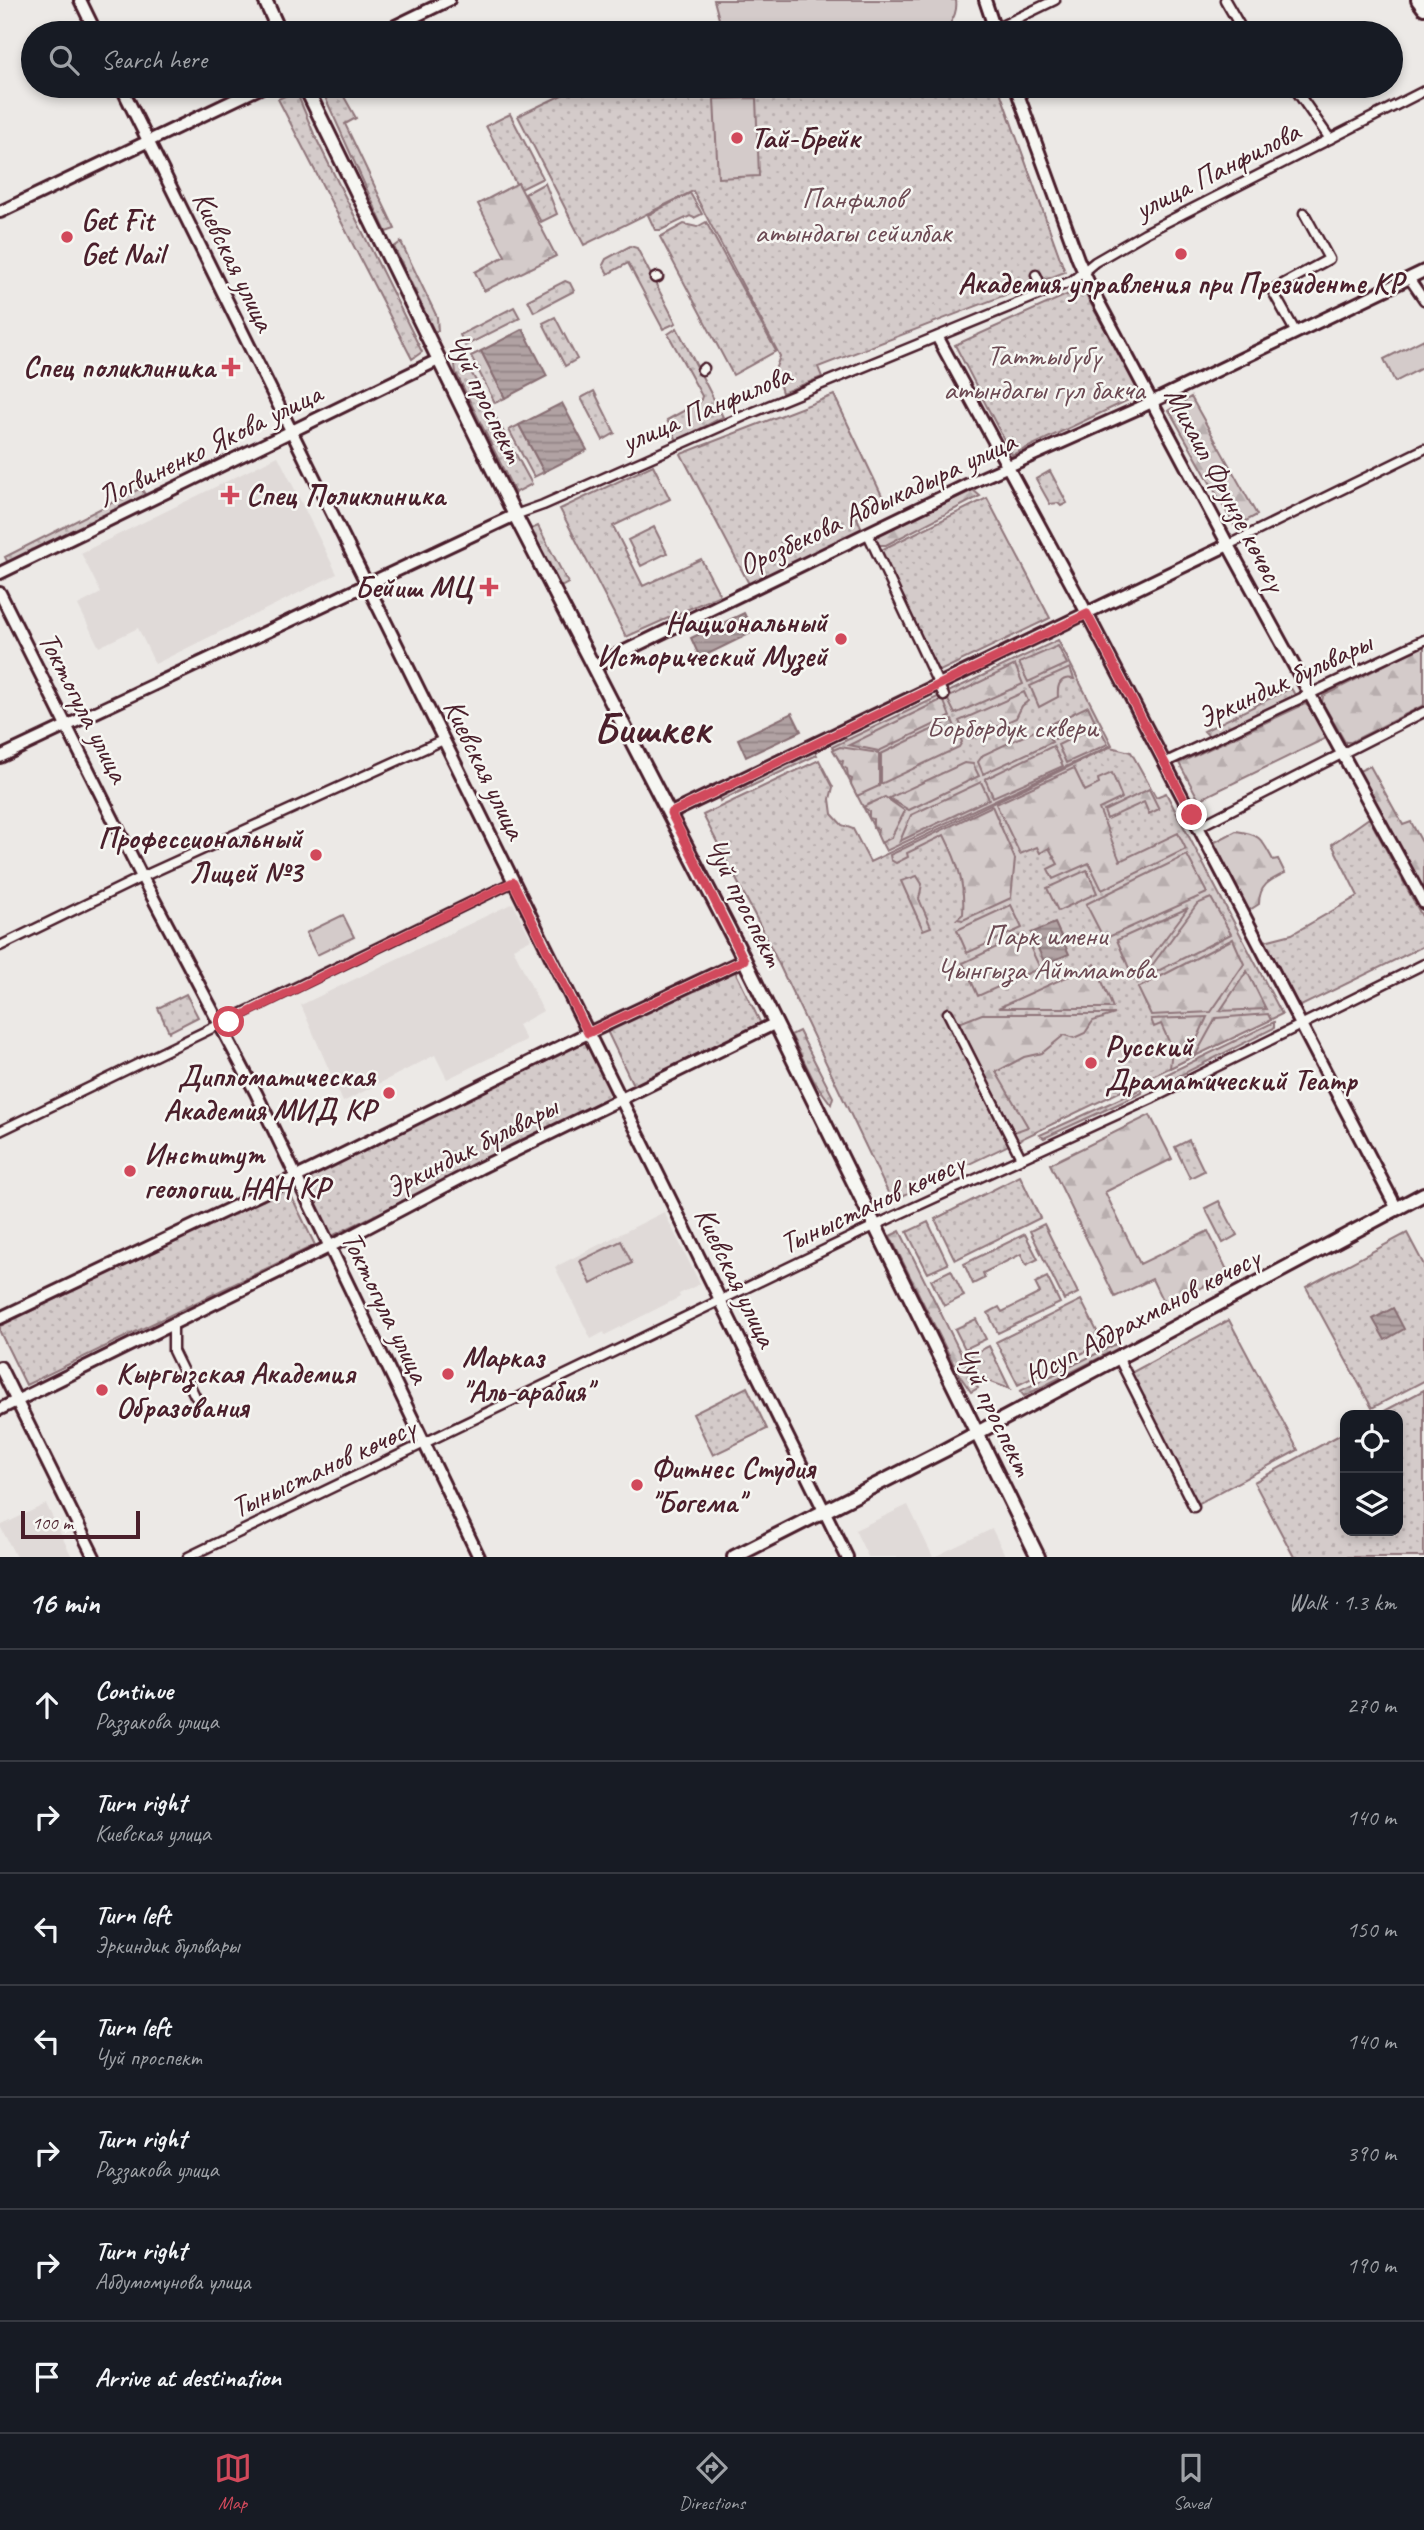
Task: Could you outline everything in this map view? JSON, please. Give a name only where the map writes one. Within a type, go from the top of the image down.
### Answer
[{"type":"main road","points":[[264,0],[274,21]]},
{"type":"main road","points":[[1418,0],[1424,8]]},
{"type":"main road","name":"Чуй проспект","points":[[311,98],[515,515],[671,813],[1038,1557]]},
{"type":"main road","name":"Юсуп Абдрахманов көчөсү","points":[[734,1557],[1119,1359],[1424,1194]]},
{"type":"street","points":[[80,0],[90,21]]},
{"type":"street","points":[[406,21],[449,0]]},
{"type":"street","points":[[985,0],[992,21]]},
{"type":"street","points":[[1015,21],[1055,0]]},
{"type":"street","points":[[1225,0],[1237,21]]},
{"type":"street","name":"улица Панфилова","points":[[0,757],[515,515],[744,416],[1072,281],[1095,262],[1145,233],[1424,91]]},
{"type":"street","name":"Киевская улица","points":[[127,98],[847,1557]]},
{"type":"street","points":[[0,212],[239,98]]},
{"type":"street","name":"Михаил Фрунзе көчөсү","points":[[1019,98],[1083,271],[1228,545],[1424,903]]},
{"type":"street","points":[[1301,98],[1330,139]]},
{"type":"street","points":[[1295,331],[1272,290],[1329,259],[1304,213]]},
{"type":"street","name":"Орозбекова Абдыкадыра улица","points":[[594,666],[977,480],[1009,468],[1151,402],[1424,271]]},
{"type":"street","points":[[1036,275],[1044,293]]},
{"type":"street","points":[[1409,278],[1424,300]]},
{"type":"street","points":[[939,338],[1087,614],[1397,1209]]},
{"type":"street","name":"Логвиненко Якова улица","points":[[0,573],[438,360]]},
{"type":"street","points":[[671,813],[941,691],[1087,614],[1424,449]]},
{"type":"street","points":[[868,534],[941,691]]},
{"type":"street","name":"Токтогула улица","points":[[0,593],[142,877],[297,1177],[479,1557]]},
{"type":"street","name":"Эркиндик бульвары","points":[[1164,763],[1424,639]]},
{"type":"street","points":[[1198,827],[1424,712]]},
{"type":"street","points":[[0,946],[142,877],[443,740]]},
{"type":"street","points":[[0,1131],[513,882]]},
{"type":"street","name":"Эркиндик бульвары","points":[[0,1318],[744,960]]},
{"type":"street","name":"Тыныстанов көчөсү","points":[[188,1557],[874,1226],[1153,1098],[1424,964]]},
{"type":"street","points":[[947,1013],[1021,1158]]},
{"type":"street","name":"Эркиндик бульвары","points":[[0,1409],[330,1247],[480,1168],[775,1023]]},
{"type":"street","points":[[173,1323],[173,1351],[195,1396]]},
{"type":"street","points":[[1119,1359],[1194,1507]]},
{"type":"street","points":[[0,1367],[94,1557]]},
{"type":"shaded area","points":[[523,329],[547,376],[505,398],[481,351]]},
{"type":"shaded area","points":[[562,403],[587,450],[544,472],[519,425]]},
{"type":"shaded area","points":[[278,456],[337,574],[155,664],[138,628],[99,647],[78,605],[101,593],[81,553]]},
{"type":"shaded area","points":[[744,613],[753,632],[700,658],[691,638]]},
{"type":"shaded area","points":[[792,713],[801,731],[746,757],[738,739]]},
{"type":"shaded area","points":[[513,903],[531,939],[513,948],[543,1011],[518,1025],[526,1040],[447,1079],[435,1055],[343,1102],[301,1005]]},
{"type":"shaded area","points":[[1055,923],[1069,954],[1045,964],[1031,933]]},
{"type":"shaded area","points":[[664,1212],[700,1284],[605,1335],[604,1332],[591,1339],[555,1267]]},
{"type":"shaded area","points":[[1393,1308],[1404,1329],[1385,1340],[1373,1319]]},
{"type":"shaded area","points":[[46,1504],[72,1557],[16,1557],[0,1526]]},
{"type":"shaded area","points":[[908,1505],[933,1557],[868,1557],[855,1530]]},
{"type":"shaded area","points":[[992,1529],[1006,1557],[934,1557]]},
{"type":"green space","points":[[714,0],[956,0],[952,21],[719,19]]},
{"type":"green space","points":[[299,98],[314,134],[422,352],[412,359],[278,99]]},
{"type":"green space","points":[[325,98],[345,98],[356,118],[345,124],[395,229],[386,232]]},
{"type":"green space","name":"Панфилов атындагы сейилбак","points":[[556,98],[1002,98],[1065,272],[818,367],[822,377],[782,393],[775,370],[780,356],[693,191],[584,245],[518,116]]},
{"type":"green space","name":"Тай-Брейк","points":[[756,98],[759,176],[718,178],[714,99]]},
{"type":"green space","points":[[510,114],[543,178],[521,189],[486,126]]},
{"type":"green space","points":[[518,183],[556,256],[484,291],[475,272],[505,256],[478,204]]},
{"type":"green space","points":[[545,183],[557,214],[541,222],[525,194]]},
{"type":"green space","points":[[690,193],[702,214],[655,230],[648,215]]},
{"type":"green space","points":[[706,222],[776,351],[733,375],[660,237],[684,224],[697,227]]},
{"type":"green space","points":[[401,242],[437,317],[438,331],[434,331],[394,247]]},
{"type":"green space","points":[[630,246],[637,248],[676,323],[663,329],[628,263],[608,274],[603,265],[606,259]]},
{"type":"green space","points":[[565,281],[570,283],[574,291],[534,312],[528,300]]},
{"type":"green space","name":"Таттыбүбү атындагы гүл бакча","points":[[1082,288],[1141,394],[1012,455],[955,345]]},
{"type":"green space","points":[[514,307],[520,318],[465,346],[460,335]]},
{"type":"green space","points":[[555,317],[577,359],[565,366],[543,323]]},
{"type":"green space","points":[[677,328],[723,417],[677,441],[667,420],[700,402],[702,396],[668,334]]},
{"type":"green space","points":[[1424,339],[1424,367],[1395,382],[1384,359]]},
{"type":"green space","points":[[481,351],[505,398],[495,403],[471,356]]},
{"type":"green space","points":[[464,359],[532,484],[515,493],[456,373],[455,365]]},
{"type":"green space","points":[[594,391],[615,433],[603,440],[581,398]]},
{"type":"green space","points":[[834,395],[886,504],[857,518],[863,531],[749,584],[681,454]]},
{"type":"green space","points":[[1191,397],[1257,515],[1235,527],[1169,410]]},
{"type":"green space","points":[[519,425],[544,472],[534,477],[509,430]]},
{"type":"green space","points":[[653,465],[670,499],[613,526],[643,586],[701,559],[720,595],[626,637],[560,509]]},
{"type":"green space","points":[[1050,471],[1067,503],[1061,506],[1058,503],[1050,504],[1036,479]]},
{"type":"green space","points":[[141,488],[146,496],[8,563],[5,557]]},
{"type":"green space","points":[[973,490],[980,496],[886,545],[877,545],[874,537]]},
{"type":"green space","points":[[987,498],[1050,618],[938,672],[879,551]]},
{"type":"green space","points":[[538,526],[568,583],[559,588],[529,530]]},
{"type":"green space","points":[[654,527],[667,553],[641,566],[628,540]]},
{"type":"green space","name":"Борбордук сквери","points":[[1058,640],[1112,745],[886,851],[832,747]]},
{"type":"green space","points":[[1424,645],[1424,705],[1351,742],[1345,742],[1322,702],[1323,696]]},
{"type":"green space","points":[[1058,646],[1067,664],[1028,682],[1019,663]]},
{"type":"green space","points":[[1015,665],[1023,684],[955,714],[947,698]]},
{"type":"green space","points":[[1070,668],[1074,679],[1063,680],[1059,685],[1058,697],[1039,707],[1030,686]]},
{"type":"green space","points":[[1291,688],[1295,695],[1210,737],[1204,731]]},
{"type":"green space","points":[[1024,692],[1028,701],[1016,718],[967,738],[959,721]]},
{"type":"green space","points":[[943,699],[950,717],[879,751],[849,745]]},
{"type":"green space","points":[[1305,704],[1318,720],[1324,739],[1199,800],[1179,763]]},
{"type":"green space","points":[[1088,706],[1095,721],[1055,739],[1049,725]]},
{"type":"green space","points":[[952,720],[962,742],[959,747],[881,784],[881,754]]},
{"type":"green space","points":[[1098,725],[1108,744],[1066,763],[1058,745]]},
{"type":"green space","points":[[1043,727],[1052,742],[983,774],[978,762],[983,755]]},
{"type":"green space","points":[[1053,746],[1063,766],[993,797],[985,779]]},
{"type":"green space","points":[[840,747],[879,753],[879,786],[857,796],[847,769],[842,766],[843,761],[839,760],[833,750]]},
{"type":"green space","name":"Парк имени Чынгыза Айтматова","points":[[1110,747],[1131,752],[1156,797],[1166,793],[1282,1014],[892,1201],[764,933],[703,815],[819,760],[833,787],[830,799],[832,814],[842,825],[853,829],[870,862]]},
{"type":"green space","points":[[813,749],[817,755],[720,801],[718,795]]},
{"type":"green space","points":[[964,763],[973,764],[979,776],[909,810],[889,798]]},
{"type":"green space","points":[[1370,766],[1403,825],[1411,822],[1424,846],[1424,891],[1359,771]]},
{"type":"green space","points":[[1074,768],[1085,791],[1099,784],[1098,779],[1112,773],[1122,798],[1099,809],[1120,861],[1178,833],[1186,849],[1102,890],[1089,863],[1053,879],[1048,869],[1058,864],[1049,848],[1040,853],[1037,847],[1020,854],[996,804]]},
{"type":"green space","points":[[981,782],[989,799],[900,841],[911,815]]},
{"type":"green space","points":[[1149,789],[1159,809],[1149,814],[1144,802],[1107,819],[1104,811]]},
{"type":"green space","points":[[885,797],[905,811],[891,838],[881,843],[878,829],[873,827],[873,819],[869,818],[869,811],[863,807]]},
{"type":"green space","points":[[992,806],[1015,859],[1011,898],[963,920],[957,919],[963,914],[962,883],[944,835],[907,853],[908,857],[896,863],[891,860],[890,855]]},
{"type":"green space","points":[[1369,818],[1424,920],[1424,946],[1299,1007],[1265,941],[1292,934],[1358,896],[1332,844]]},
{"type":"green space","points":[[1236,831],[1260,839],[1273,860],[1278,859],[1285,873],[1266,884],[1259,904],[1248,911],[1213,843]]},
{"type":"green space","points":[[1187,855],[1207,893],[1104,939],[1086,904]]},
{"type":"green space","points":[[1087,870],[1097,893],[1058,911],[1047,888]]},
{"type":"green space","points":[[917,876],[922,884],[919,899],[931,927],[923,930],[901,881]]},
{"type":"green space","points":[[1211,898],[1231,934],[1142,979],[1197,904]]},
{"type":"green space","points":[[1011,905],[1022,928],[967,953],[957,930]]},
{"type":"green space","points":[[1188,908],[1134,980],[1117,940]]},
{"type":"green space","points":[[343,915],[354,937],[317,955],[306,933]]},
{"type":"green space","points":[[1024,934],[1040,968],[978,996],[963,963]]},
{"type":"green space","points":[[1233,939],[1244,964],[1211,1012],[1151,1015],[1138,988]]},
{"type":"green space","points":[[1095,964],[1113,1008],[998,1008]]},
{"type":"green space","points":[[734,969],[762,1026],[635,1089],[607,1031]]},
{"type":"green space","points":[[1247,971],[1266,1009],[1220,1011]]},
{"type":"green space","points":[[186,994],[198,1017],[169,1032],[158,1008]]},
{"type":"green space","points":[[982,1014],[1115,1014],[1093,1021],[1085,1033],[1074,1038],[1064,1035],[1042,1053],[1024,1057],[996,1072],[1028,1127],[1014,1132],[959,1023]]},
{"type":"green space","points":[[1268,1014],[1271,1020],[1195,1056],[1216,1018]]},
{"type":"green space","points":[[1207,1017],[1188,1059],[1170,1068],[1172,1048],[1161,1024],[1154,1027],[1151,1019]]},
{"type":"green space","points":[[1274,1022],[1274,1028],[1165,1083],[1161,1077]]},
{"type":"green space","points":[[799,1031],[833,1097],[831,1104],[814,1081],[791,1035]]},
{"type":"green space","points":[[589,1039],[617,1097],[332,1236],[303,1179]]},
{"type":"green space","points":[[1143,1088],[1142,1093],[1044,1138],[1040,1135]]},
{"type":"green space","points":[[1150,1115],[1172,1159],[1105,1192],[1140,1264],[1208,1231],[1229,1274],[1165,1306],[1152,1279],[1115,1297],[1050,1164]]},
{"type":"green space","points":[[1189,1140],[1204,1171],[1190,1178],[1175,1147]]},
{"type":"green space","points":[[1020,1176],[1040,1218],[955,1260],[935,1219]]},
{"type":"green space","points":[[287,1187],[315,1245],[26,1385],[0,1332],[0,1326]]},
{"type":"green space","points":[[1219,1201],[1237,1235],[1223,1243],[1205,1208]]},
{"type":"green space","points":[[928,1222],[948,1264],[928,1273],[907,1232]]},
{"type":"green space","points":[[1044,1224],[1078,1293],[1064,1300],[1030,1231]]},
{"type":"green space","points":[[900,1231],[978,1388],[971,1392],[958,1373],[890,1236]]},
{"type":"green space","points":[[1407,1233],[1424,1265],[1424,1381],[1372,1408],[1306,1287]]},
{"type":"green space","points":[[1025,1234],[1038,1259],[1026,1265],[1021,1254],[983,1273],[985,1278],[973,1284],[964,1264]]},
{"type":"green space","points":[[621,1241],[632,1263],[591,1284],[580,1261]]},
{"type":"green space","points":[[951,1270],[964,1296],[944,1306],[931,1280]]},
{"type":"green space","points":[[1047,1277],[1060,1303],[998,1333],[988,1313],[999,1307],[1002,1312],[1040,1293],[1035,1283]]},
{"type":"green space","points":[[1081,1300],[1103,1343],[1018,1385],[996,1342]]},
{"type":"green space","points":[[976,1319],[986,1339],[965,1349],[955,1329]]},
{"type":"green space","points":[[1229,1320],[1298,1450],[1194,1506],[1129,1374]]},
{"type":"green space","points":[[1118,1343],[1119,1348],[1024,1396],[1020,1391]]},
{"type":"green space","points":[[989,1346],[1010,1389],[980,1378],[969,1356]]},
{"type":"green space","points":[[747,1387],[767,1429],[713,1455],[693,1414]]},
{"type":"green space","points":[[1424,1390],[1424,1557],[1294,1557],[1254,1482],[1340,1435],[1340,1536],[1403,1536],[1403,1410],[1386,1410]]},
{"type":"place","name":"Тай-Брейк","points":[[737,138]]},
{"type":"place","name":"Get Fit Get Nail","points":[[67,237]]},
{"type":"place","name":"Академия управления при Президенте КР","points":[[1181,254]]},
{"type":"place","name":"Спец поликлиника","points":[[231,367]]},
{"type":"place","name":"Спец Поликлиника","points":[[230,495]]},
{"type":"place","name":"Бейиш МЦ","points":[[489,587]]},
{"type":"place","name":"Национальный Исторический Музей","points":[[841,639]]},
{"type":"place","name":"Профессиональный Лицей №3","points":[[316,855]]},
{"type":"place","name":"Русский Драматический Театр","points":[[1091,1063]]},
{"type":"place","name":"Дипломатическая Академия МИД КР","points":[[389,1093]]},
{"type":"place","name":"Институт геологии НАН КР","points":[[130,1171]]},
{"type":"place","name":"Марказ \"Аль-арабия\"","points":[[448,1374]]},
{"type":"place","name":"Кыргызская Академия Образования","points":[[102,1390]]},
{"type":"place","name":"Фитнес Студия \"Богема\"","points":[[637,1485]]},
{"type":"district","name":"Бишкек","points":[[652,728]]},
{"type":"route","points":[[229,1022],[513,882],[588,1033],[744,960],[671,813],[1087,614],[1192,815]]}]
